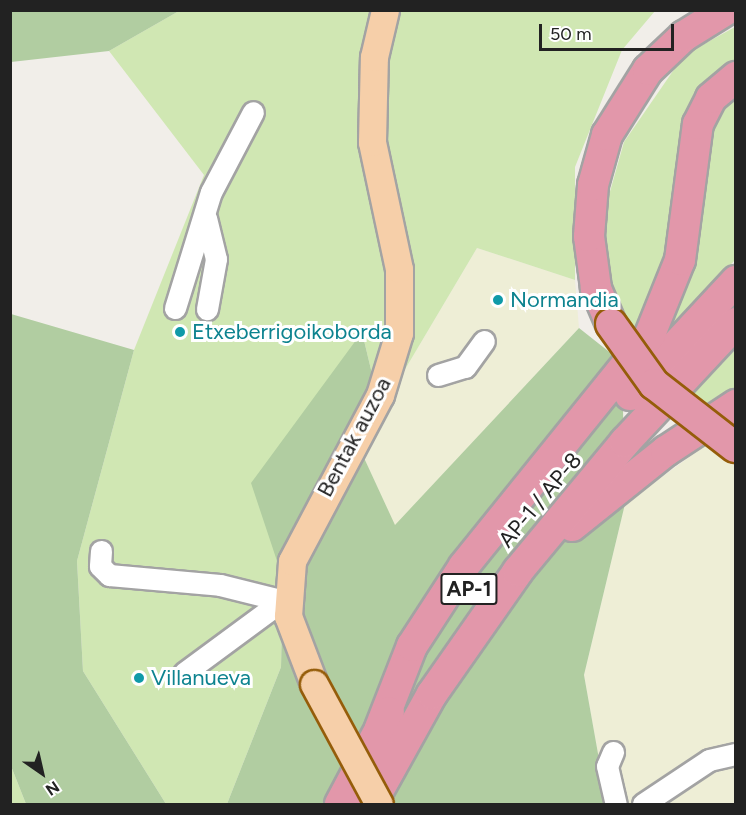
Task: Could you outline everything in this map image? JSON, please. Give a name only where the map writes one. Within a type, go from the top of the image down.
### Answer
[{"type":"highway","points":[[726,10],[684,36],[648,70],[608,135],[593,185],[589,236],[596,288],[611,324],[654,384],[735,447]]},
{"type":"highway","points":[[380,728],[412,646],[464,566],[649,337],[680,260],[698,124],[711,98],[735,77]]},
{"type":"highway","name":"AP-1 / AP-8","points":[[340,804],[380,728],[496,552],[600,428],[735,281]]},
{"type":"highway","name":"AP-1 / AP-8","points":[[371,804],[432,694],[518,571],[625,442],[735,323]]},
{"type":"highway","points":[[518,571],[666,451],[735,405]]},
{"type":"main road","name":"Bentak auzoa","points":[[379,804],[314,684],[292,635],[284,599],[298,544],[380,395],[399,333],[399,269],[371,132],[374,57],[385,10]]},
{"type":"lane","points":[[175,308],[219,174],[254,112]]},
{"type":"lane","points":[[206,218],[216,259],[207,309]]},
{"type":"lane","points":[[438,375],[465,367],[483,341]]},
{"type":"lane","points":[[101,550],[100,566],[109,574],[198,582],[284,599]]},
{"type":"lane","points":[[184,673],[206,662],[284,599]]},
{"type":"lane","points":[[613,752],[607,766],[616,804]]},
{"type":"lane","points":[[643,804],[709,760],[735,754]]},
{"type":"green space","points":[[10,11],[179,11],[109,51],[11,62]]},
{"type":"green space","points":[[179,11],[655,11],[622,50],[575,167],[575,280],[477,248],[359,447],[373,378],[362,332],[283,579],[281,667],[227,804],[166,804],[83,671],[77,561],[134,350],[204,175],[109,51]]},
{"type":"green space","points":[[735,27],[735,260],[650,351],[617,303],[598,234],[624,142],[684,55]]},
{"type":"green space","points":[[477,248],[575,280],[579,328],[395,526],[359,447]]},
{"type":"green space","points":[[11,314],[134,350],[77,561],[83,671],[166,804],[26,804],[11,766]]},
{"type":"green space","points":[[579,328],[622,362],[625,504],[584,675],[607,804],[227,804],[281,667],[283,579],[251,483],[362,332],[373,378],[359,447],[395,525]]},
{"type":"green space","points":[[735,350],[735,394],[713,409],[703,405],[692,395]]},
{"type":"green space","points":[[707,444],[735,466],[735,804],[607,804],[584,675],[625,504]]},
{"type":"green space","points":[[11,766],[26,804],[11,804]]},
{"type":"place","name":"Normandia","points":[[498,300]]},
{"type":"place","name":"Etxeberrigoikoborda","points":[[180,332]]},
{"type":"place","name":"Villanueva","points":[[139,678]]}]
